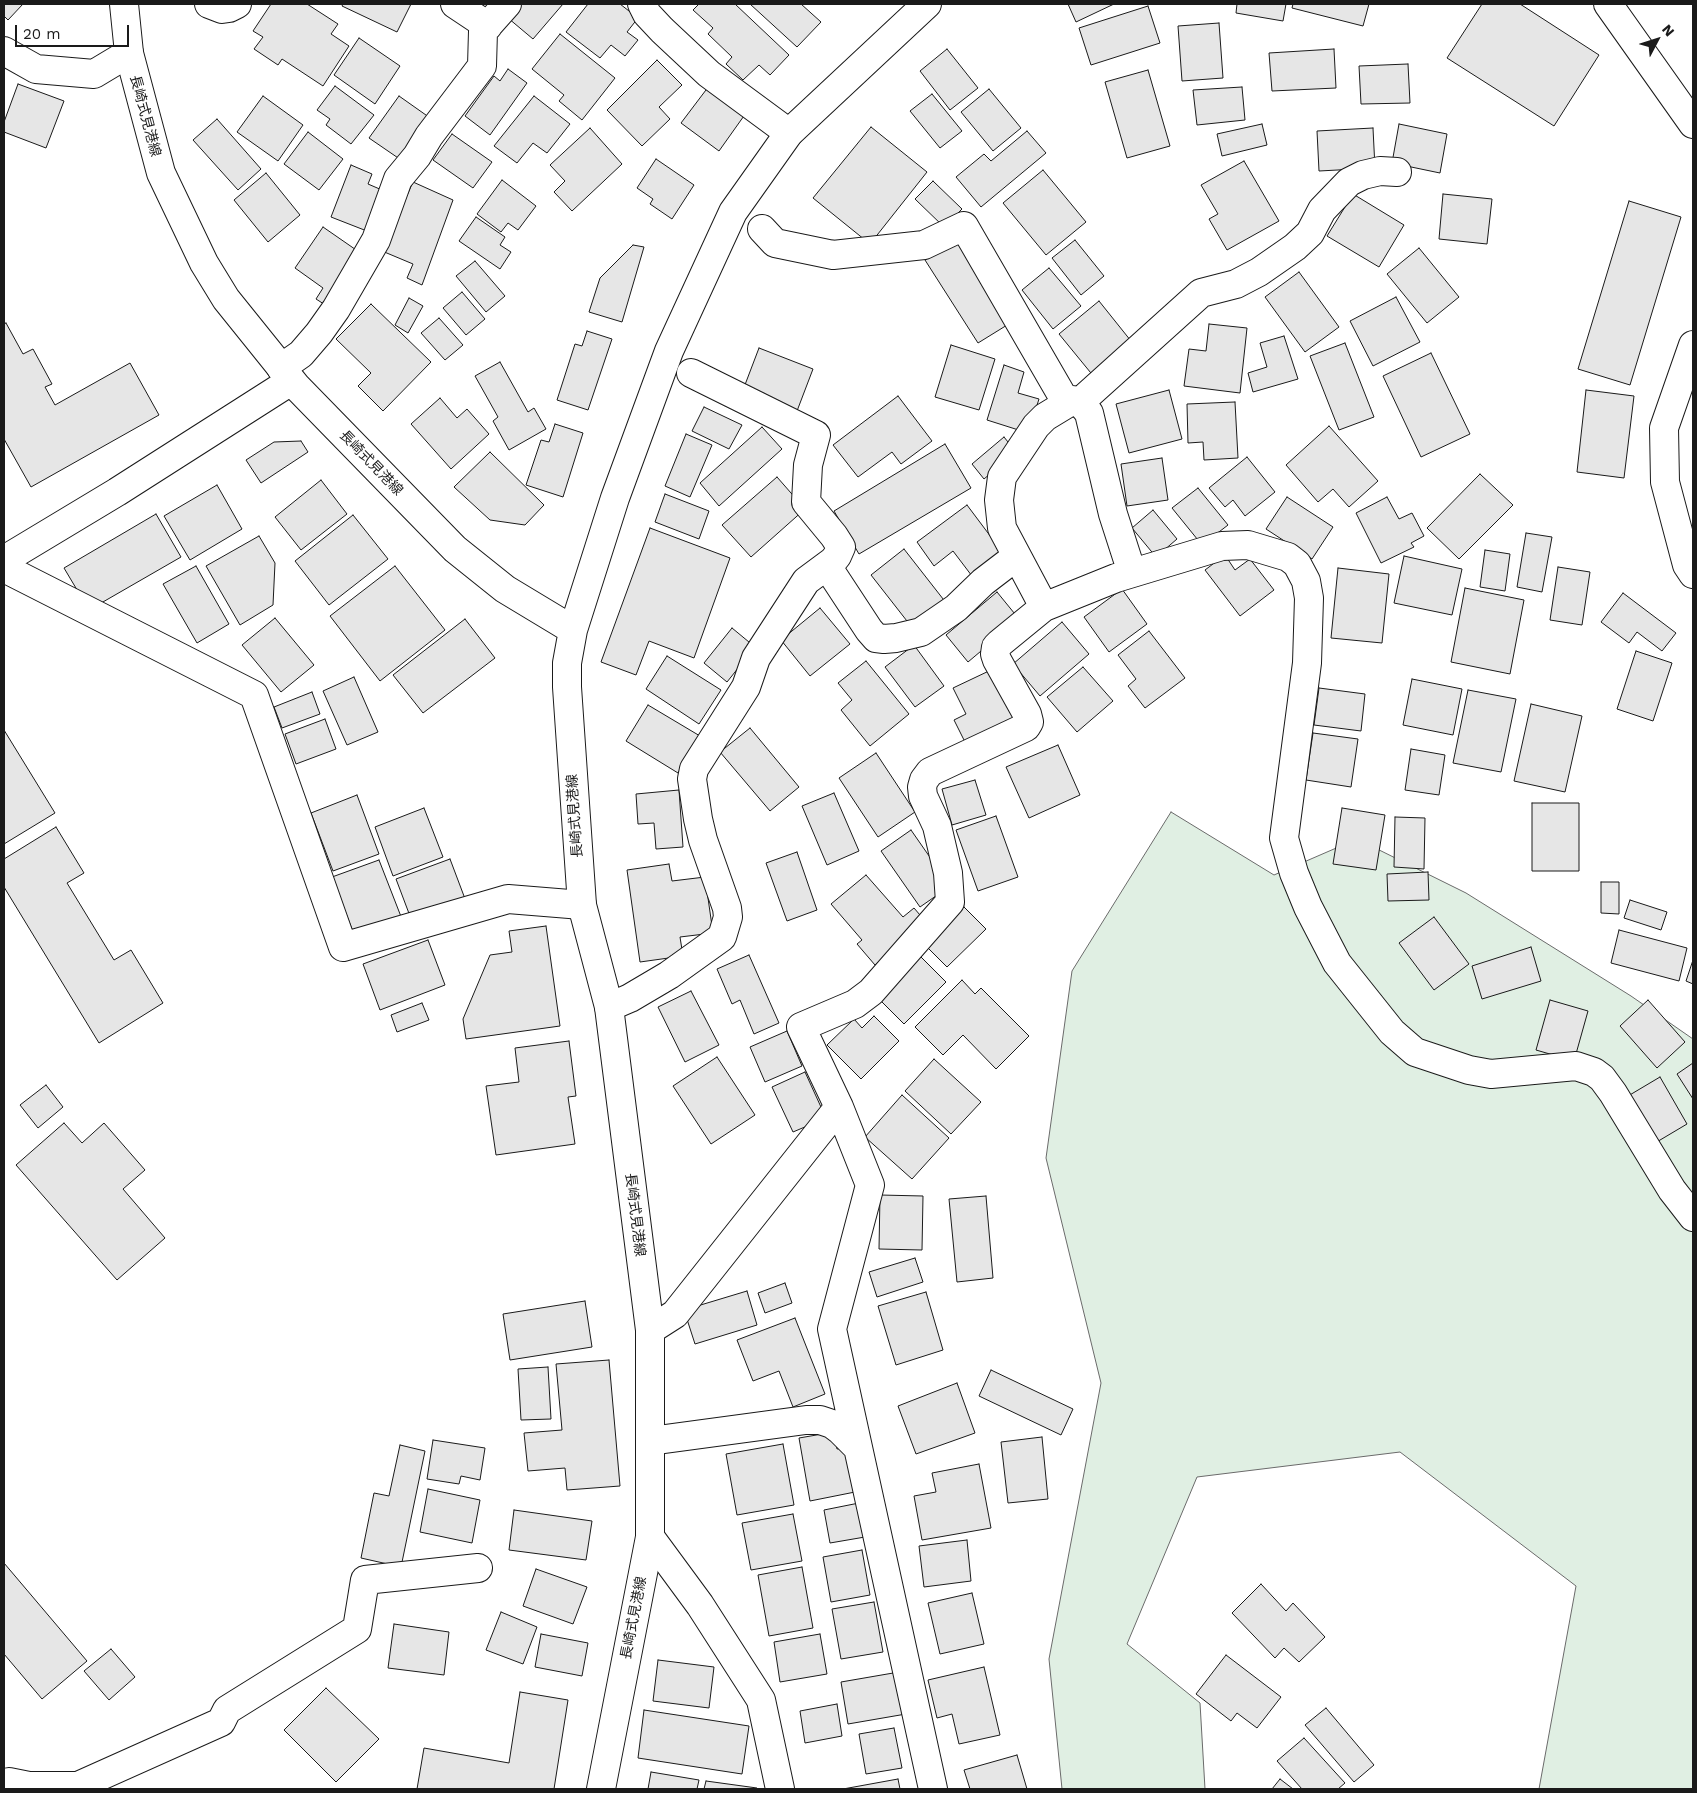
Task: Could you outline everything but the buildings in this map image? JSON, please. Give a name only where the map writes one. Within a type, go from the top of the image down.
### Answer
[{"type":"street","points":[[209,4],[222,8],[229,8],[237,4]]},
{"type":"street","points":[[455,4],[488,26]]},
{"type":"street","points":[[4,560],[117,492],[286,375],[319,334],[336,309],[376,240],[398,179],[417,156],[429,136],[482,66],[483,31],[507,4]]},
{"type":"street","points":[[642,4],[647,14],[662,30],[709,74],[789,133]]},
{"type":"street","points":[[572,630],[615,498],[669,351],[732,212],[789,133],[927,4]]},
{"type":"street","points":[[1608,4],[1693,124]]},
{"type":"street","name":"長崎式見港線","points":[[121,7],[129,53],[161,174],[204,263],[226,299],[286,375],[455,549],[505,589],[572,630],[567,663],[567,687],[582,905],[609,1007],[650,1330],[650,1537],[601,1789]]},
{"type":"street","points":[[4,51],[36,69],[94,74],[129,53]]},
{"type":"street","points":[[1044,607],[1002,528],[999,500],[1002,477],[1036,426],[1045,417],[1073,403],[1201,293],[1236,284],[1259,272],[1295,248],[1310,233],[1322,210],[1349,182],[1363,175],[1380,171],[1397,172]]},
{"type":"street","points":[[762,230],[775,243],[833,255],[924,245],[964,226],[1073,403],[1089,413],[1113,514],[1132,573]]},
{"type":"street","points":[[1693,345],[1664,428],[1665,482],[1687,565],[1693,574]]},
{"type":"street","points":[[609,1007],[630,998],[668,975],[722,937],[728,917],[727,908],[698,819],[692,780],[694,768],[746,687],[756,658],[806,581],[838,556],[841,547],[806,502],[808,465],[816,435],[691,373]]},
{"type":"street","points":[[933,1789],[832,1329],[870,1185],[839,1107],[801,1027],[855,1004],[872,992],[950,902],[948,873],[937,826],[923,796],[922,787],[924,780],[930,772],[1026,727],[1029,722],[1027,714],[995,654],[996,647],[1044,607],[1132,573],[1222,546],[1248,545],[1288,558],[1297,564],[1306,582],[1309,598],[1306,663],[1284,838],[1294,873],[1308,907],[1337,963],[1392,1032],[1415,1052],[1469,1070],[1491,1074],[1576,1066],[1594,1072],[1602,1078],[1613,1093],[1672,1190],[1693,1217]]},
{"type":"street","points":[[827,566],[869,630],[876,638],[884,639],[921,632],[956,608],[983,582],[1017,556]]},
{"type":"street","points":[[4,568],[254,695],[343,947],[508,899],[582,905]]},
{"type":"street","points":[[650,1330],[675,1314],[839,1107]]},
{"type":"street","points":[[650,1441],[806,1420],[820,1420],[840,1430],[858,1448]]},
{"type":"street","points":[[650,1537],[700,1605],[761,1700],[780,1789]]},
{"type":"street","points":[[6,1782],[29,1786],[78,1786],[221,1722],[227,1710],[357,1629],[365,1580],[478,1568]]},
{"type":"green space","points":[[1171,812],[1274,875],[1357,839],[1466,893],[1631,996],[1693,1039],[1693,1789],[1539,1789],[1576,1586],[1400,1452],[1197,1477],[1127,1644],[1200,1703],[1205,1789],[1062,1789],[1049,1659],[1101,1383],[1046,1158],[1072,971]]}]
